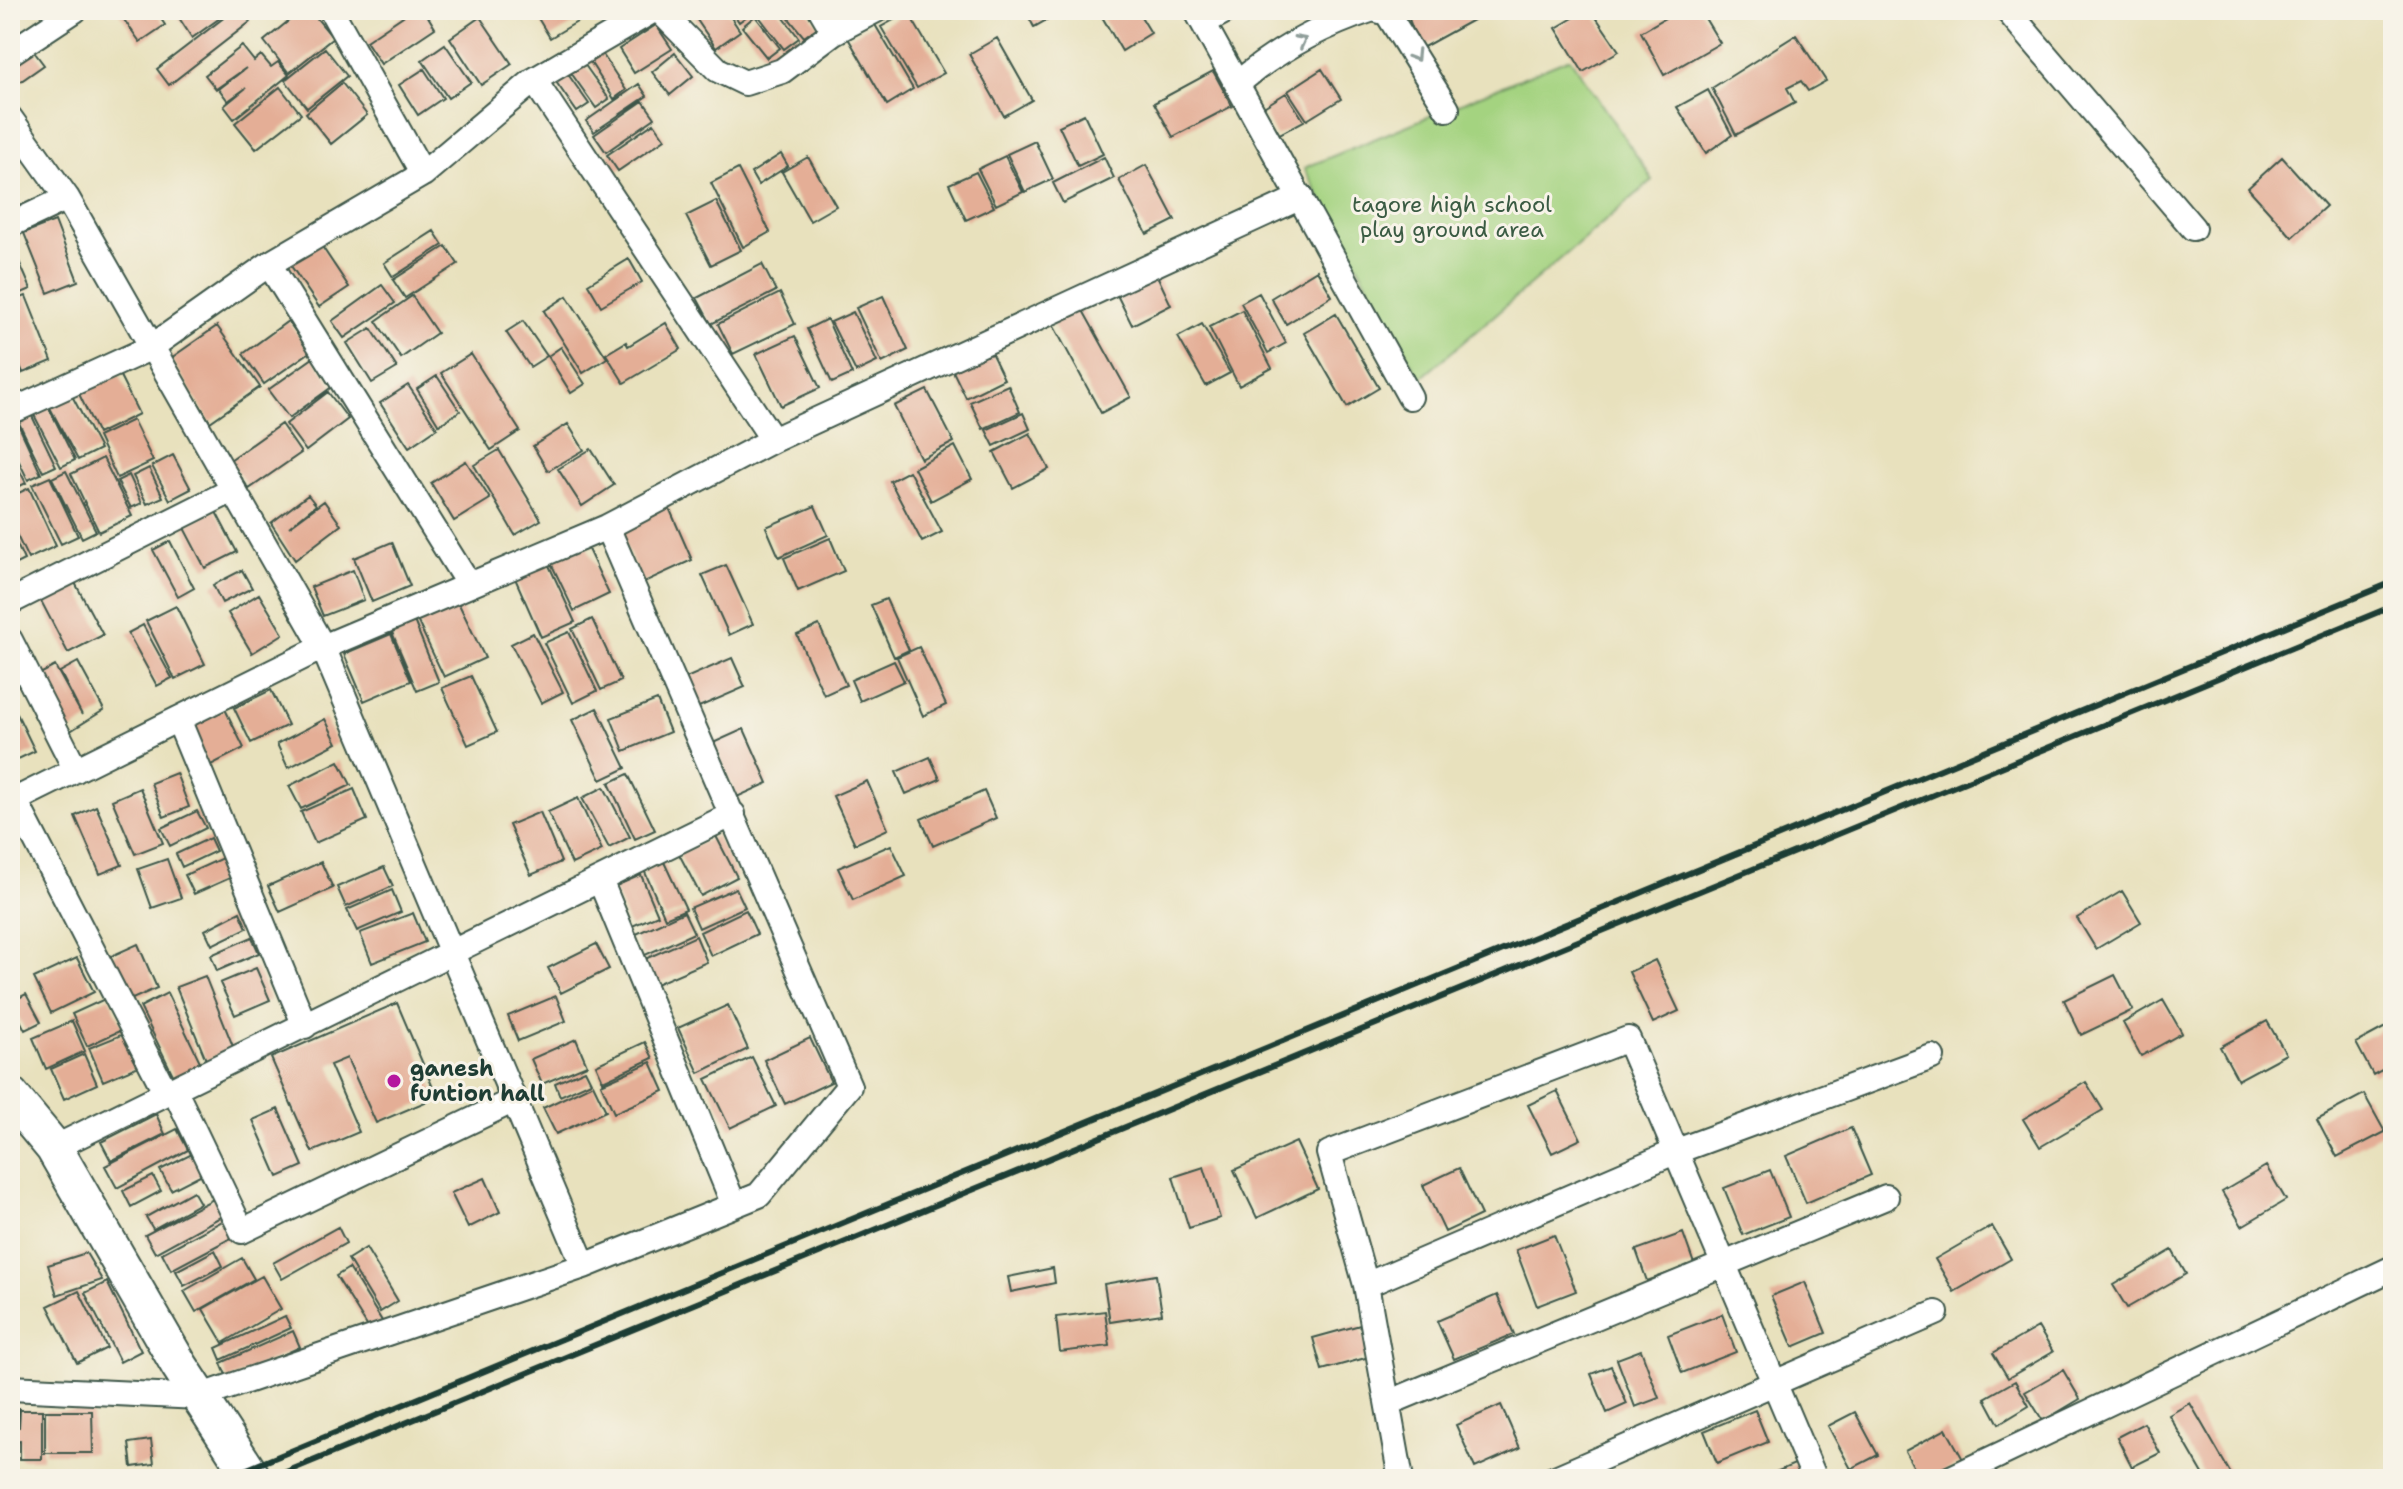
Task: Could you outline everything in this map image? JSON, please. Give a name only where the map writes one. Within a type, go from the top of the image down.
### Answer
[{"type":"main road","points":[[10,1095],[54,1148],[199,1397],[253,1479]]},
{"type":"street","points":[[10,53],[75,10]]},
{"type":"street","points":[[331,10],[423,174]]},
{"type":"street","points":[[10,412],[150,348],[269,264],[423,174],[534,80],[657,10],[718,70],[745,83],[782,71],[834,32],[876,10]]},
{"type":"street","points":[[821,10],[834,32]]},
{"type":"street","points":[[1227,10],[1200,16],[1410,397]]},
{"type":"street","points":[[1238,83],[1265,60],[1345,18],[1370,10]]},
{"type":"street","points":[[1377,10],[1387,13],[1447,109]]},
{"type":"street","points":[[2007,10],[2193,228]]},
{"type":"street","points":[[534,80],[773,440]]},
{"type":"street","points":[[10,118],[67,198],[323,647],[584,1266]]},
{"type":"street","points":[[514,1100],[242,1231],[15,800],[323,647],[607,527],[773,440],[1301,197]]},
{"type":"street","points":[[10,225],[67,198]]},
{"type":"street","points":[[269,264],[469,585]]},
{"type":"street","points":[[10,602],[233,490]]},
{"type":"street","points":[[10,1388],[199,1397],[584,1266],[759,1195],[849,1086],[607,527]]},
{"type":"street","points":[[10,640],[76,770]]},
{"type":"street","points":[[178,719],[305,1026]]},
{"type":"street","points":[[54,1148],[733,814]]},
{"type":"street","points":[[600,880],[734,1205]]},
{"type":"street","points":[[1401,1479],[1366,1285],[1329,1153],[1628,1039],[1815,1479]]},
{"type":"street","points":[[1366,1285],[1677,1151],[1932,1057]]},
{"type":"street","points":[[1388,1403],[1886,1197]]},
{"type":"street","points":[[1949,1479],[2393,1268]]},
{"type":"street","points":[[1553,1479],[1936,1313]]},
{"type":"green space","name":"tagore high school play ground area","points":[[1570,58],[1653,180],[1420,379],[1304,168]]},
{"type":"building","points":[[117,10],[155,10],[165,25],[140,42]]},
{"type":"building","points":[[174,10],[231,10],[192,38]]},
{"type":"building","points":[[234,10],[241,10],[250,22],[169,85],[157,69]]},
{"type":"building","points":[[302,10],[310,10],[333,38],[289,73],[264,41]]},
{"type":"building","points":[[412,10],[424,10],[435,28],[381,64],[366,41]]},
{"type":"building","points":[[533,10],[597,10],[550,38]]},
{"type":"building","points":[[707,10],[726,10],[740,31],[716,48],[695,17]]},
{"type":"building","points":[[731,10],[755,10],[739,22]]},
{"type":"building","points":[[764,10],[778,10],[799,38],[784,49],[758,15]]},
{"type":"building","points":[[782,10],[806,10],[819,26],[804,37]]},
{"type":"building","points":[[1025,10],[1064,10],[1034,27]]},
{"type":"building","points":[[1098,10],[1137,10],[1151,33],[1122,51]]},
{"type":"building","points":[[1426,10],[1491,10],[1420,49],[1409,19]]},
{"type":"building","points":[[1591,10],[1619,51],[1583,72],[1556,28]]},
{"type":"building","points":[[1679,10],[1700,10],[1720,43],[1664,75],[1641,32]]},
{"type":"building","points":[[908,12],[944,73],[917,88],[881,27]]},
{"type":"building","points":[[755,16],[780,48],[767,58],[742,27]]},
{"type":"building","points":[[480,17],[512,64],[481,85],[450,38]]},
{"type":"building","points":[[874,23],[913,89],[887,105],[848,38]]},
{"type":"building","points":[[656,25],[672,49],[634,73],[619,49]]},
{"type":"building","points":[[1796,35],[1826,81],[1808,91],[1801,81],[1787,88],[1795,103],[1736,135],[1712,88]]},
{"type":"building","points":[[997,38],[1032,100],[1004,116],[969,54]]},
{"type":"building","points":[[445,44],[471,82],[448,98],[422,60]]},
{"type":"building","points":[[242,46],[254,61],[261,55],[271,67],[278,62],[289,75],[234,119],[224,106],[246,88],[228,101],[219,89],[246,68],[216,89],[205,75]]},
{"type":"building","points":[[325,48],[347,76],[307,108],[285,80]]},
{"type":"building","points":[[32,49],[44,65],[14,86],[10,80],[10,64]]},
{"type":"building","points":[[601,52],[626,90],[614,99],[589,60]]},
{"type":"building","points":[[675,53],[693,76],[670,95],[652,72]]},
{"type":"building","points":[[582,61],[609,99],[596,108],[569,70]]},
{"type":"building","points":[[424,69],[443,98],[418,115],[399,85]]},
{"type":"building","points":[[1322,69],[1341,99],[1307,120],[1288,91]]},
{"type":"building","points":[[565,70],[589,104],[577,112],[554,79]]},
{"type":"building","points":[[1213,71],[1232,106],[1173,137],[1154,103]]},
{"type":"building","points":[[342,83],[367,115],[331,144],[306,113]]},
{"type":"building","points":[[639,84],[647,96],[594,132],[586,121]]},
{"type":"building","points":[[280,87],[301,114],[256,149],[235,123]]},
{"type":"building","points":[[1708,90],[1732,135],[1706,153],[1677,107]]},
{"type":"building","points":[[1286,93],[1304,121],[1276,136],[1262,108]]},
{"type":"building","points":[[643,101],[655,118],[606,152],[594,135]]},
{"type":"building","points":[[1084,114],[1103,154],[1078,166],[1059,126]]},
{"type":"building","points":[[654,123],[665,139],[618,171],[607,155]]},
{"type":"building","points":[[1035,141],[1053,179],[1025,192],[1007,154]]},
{"type":"building","points":[[781,154],[788,166],[758,185],[751,173]]},
{"type":"building","points":[[1005,156],[1023,192],[996,205],[978,169]]},
{"type":"building","points":[[808,157],[836,206],[810,221],[782,172]]},
{"type":"building","points":[[1104,157],[1114,178],[1063,203],[1053,183]]},
{"type":"building","points":[[2282,157],[2326,206],[2292,237],[2248,188]]},
{"type":"building","points":[[1146,165],[1175,220],[1147,234],[1119,180]]},
{"type":"building","points":[[738,169],[770,232],[743,247],[711,183]]},
{"type":"building","points":[[976,172],[994,207],[966,220],[949,184]]},
{"type":"building","points":[[716,201],[741,250],[711,265],[686,216]]},
{"type":"building","points":[[55,221],[78,281],[48,293],[24,233]]},
{"type":"building","points":[[434,231],[443,245],[393,277],[384,263]]},
{"type":"building","points":[[317,239],[349,287],[319,307],[287,260]]},
{"type":"building","points":[[446,246],[458,264],[405,298],[393,280]]},
{"type":"building","points":[[14,250],[31,289],[17,295],[10,279],[10,252]]},
{"type":"building","points":[[629,259],[642,282],[601,306],[588,284]]},
{"type":"building","points":[[762,264],[776,291],[711,324],[697,298]]},
{"type":"building","points":[[1317,270],[1332,296],[1286,324],[1271,298]]},
{"type":"building","points":[[1155,271],[1171,305],[1132,325],[1115,291]]},
{"type":"building","points":[[382,285],[395,303],[344,338],[332,321]]},
{"type":"building","points":[[780,293],[795,324],[733,354],[718,324]]},
{"type":"building","points":[[1259,293],[1286,343],[1268,353],[1241,303]]},
{"type":"building","points":[[26,296],[52,361],[23,373],[10,341],[10,302]]},
{"type":"building","points":[[412,296],[437,333],[401,358],[376,321]]},
{"type":"building","points":[[567,296],[607,358],[583,373],[544,311]]},
{"type":"building","points":[[883,296],[908,350],[882,363],[856,308]]},
{"type":"building","points":[[1080,305],[1131,397],[1101,413],[1051,321]]},
{"type":"building","points":[[1242,310],[1272,368],[1239,386],[1209,327]]},
{"type":"building","points":[[853,312],[877,362],[856,372],[831,322]]},
{"type":"building","points":[[1336,314],[1379,388],[1347,407],[1304,333]]},
{"type":"building","points":[[827,319],[852,374],[832,383],[807,329]]},
{"type":"building","points":[[288,321],[310,352],[264,384],[243,354]]},
{"type":"building","points":[[523,321],[547,356],[530,367],[506,332]]},
{"type":"building","points":[[666,323],[681,349],[624,383],[606,354],[626,342],[628,346]]},
{"type":"building","points":[[1202,324],[1230,373],[1206,386],[1178,337]]},
{"type":"building","points":[[217,326],[260,387],[210,422],[171,358]]},
{"type":"building","points":[[371,328],[397,368],[372,383],[347,343]]},
{"type":"building","points":[[795,336],[820,388],[781,406],[756,354]]},
{"type":"building","points":[[987,344],[1004,379],[966,398],[949,363]]},
{"type":"building","points":[[561,347],[585,384],[571,393],[548,356]]},
{"type":"building","points":[[10,348],[21,374],[10,379]]},
{"type":"building","points":[[471,354],[520,431],[491,450],[441,373]]},
{"type":"building","points":[[313,358],[333,386],[289,418],[268,390]]},
{"type":"building","points":[[119,374],[139,414],[98,434],[79,394]]},
{"type":"building","points":[[437,376],[460,411],[439,425],[417,389]]},
{"type":"building","points":[[408,385],[437,428],[409,447],[380,403]]},
{"type":"building","points":[[1008,385],[1020,412],[983,429],[970,402]]},
{"type":"building","points":[[927,390],[954,442],[921,459],[894,406]]},
{"type":"building","points":[[70,392],[100,449],[78,460],[48,404]]},
{"type":"building","points":[[328,392],[348,419],[306,451],[286,424]]},
{"type":"building","points":[[48,406],[75,460],[61,467],[33,413]]},
{"type":"building","points":[[1023,413],[1030,429],[994,446],[986,430]]},
{"type":"building","points":[[31,414],[56,466],[43,472],[18,421]]},
{"type":"building","points":[[133,420],[153,461],[117,478],[98,437]]},
{"type":"building","points":[[18,424],[41,474],[28,480],[10,443],[10,428]]},
{"type":"building","points":[[281,424],[301,453],[249,489],[230,460]]},
{"type":"building","points":[[568,424],[584,450],[548,471],[533,446]]},
{"type":"building","points":[[1030,433],[1049,469],[1013,488],[994,452]]},
{"type":"building","points":[[955,446],[972,479],[931,501],[914,468]]},
{"type":"building","points":[[591,449],[614,485],[582,506],[558,469]]},
{"type":"building","points":[[499,450],[541,520],[515,535],[474,465]]},
{"type":"building","points":[[10,452],[26,483],[10,491]]},
{"type":"building","points":[[173,455],[191,489],[170,500],[152,466]]},
{"type":"building","points":[[103,458],[132,516],[99,532],[71,474]]},
{"type":"building","points":[[466,461],[490,499],[454,521],[431,483]]},
{"type":"building","points":[[149,468],[163,497],[147,504],[133,476]]},
{"type":"building","points":[[66,471],[96,531],[82,538],[52,478]]},
{"type":"building","points":[[909,471],[942,532],[922,542],[890,481]]},
{"type":"building","points":[[129,475],[142,503],[131,508],[117,481]]},
{"type":"building","points":[[50,477],[78,536],[61,544],[32,485]]},
{"type":"building","points":[[29,488],[56,546],[28,559],[10,521],[10,497]]},
{"type":"building","points":[[308,495],[316,505],[289,527],[324,501],[341,525],[295,560],[271,523]]},
{"type":"building","points":[[667,503],[692,560],[642,583],[617,525]]},
{"type":"building","points":[[815,506],[828,535],[779,557],[766,527]]},
{"type":"building","points":[[215,510],[237,552],[205,568],[183,526]]},
{"type":"building","points":[[10,529],[24,560],[10,567]]},
{"type":"building","points":[[830,538],[844,571],[798,591],[784,558]]},
{"type":"building","points":[[170,541],[194,588],[178,597],[153,550]]},
{"type":"building","points":[[392,542],[410,586],[372,602],[354,558]]},
{"type":"building","points":[[586,545],[609,594],[574,611],[550,561]]},
{"type":"building","points":[[547,561],[575,622],[541,637],[514,576]]},
{"type":"building","points":[[726,565],[753,624],[729,635],[702,575]]},
{"type":"building","points":[[242,570],[252,588],[222,603],[213,585]]},
{"type":"building","points":[[353,570],[364,600],[323,616],[311,587]]},
{"type":"building","points":[[73,579],[103,635],[68,653],[39,597]]},
{"type":"building","points":[[259,594],[283,634],[252,653],[228,613]]},
{"type":"building","points":[[456,598],[485,658],[444,677],[415,616]]},
{"type":"building","points":[[886,599],[909,650],[894,657],[871,605]]},
{"type":"building","points":[[176,606],[205,664],[175,679],[146,621]]},
{"type":"building","points":[[592,619],[621,681],[601,690],[572,629]]},
{"type":"building","points":[[414,621],[439,682],[417,691],[391,630]]},
{"type":"building","points":[[143,625],[172,678],[157,686],[128,633]]},
{"type":"building","points":[[819,625],[846,685],[824,695],[797,635]]},
{"type":"building","points":[[569,632],[597,691],[573,703],[544,643]]},
{"type":"building","points":[[533,633],[563,692],[541,703],[511,644]]},
{"type":"building","points":[[391,634],[411,681],[364,701],[344,654]]},
{"type":"building","points":[[919,647],[946,705],[923,716],[897,657]]},
{"type":"building","points":[[732,658],[745,687],[692,710],[679,681]]},
{"type":"building","points":[[894,661],[904,681],[860,701],[851,680]]},
{"type":"building","points":[[78,662],[104,710],[67,733],[36,676],[55,666],[82,715],[60,672]]},
{"type":"building","points":[[471,676],[497,732],[468,745],[442,688]]},
{"type":"building","points":[[271,690],[288,725],[251,743],[234,708]]},
{"type":"building","points":[[657,700],[670,732],[624,751],[611,718]]},
{"type":"building","points":[[597,708],[626,768],[601,780],[572,720]]},
{"type":"building","points":[[225,709],[244,748],[209,766],[189,726]]},
{"type":"building","points":[[17,714],[35,751],[10,763],[10,718]]},
{"type":"building","points":[[325,719],[337,743],[288,768],[277,744]]},
{"type":"building","points":[[744,729],[768,783],[737,797],[713,743]]},
{"type":"building","points":[[930,757],[940,779],[906,794],[896,772]]},
{"type":"building","points":[[339,761],[351,785],[301,809],[289,786]]},
{"type":"building","points":[[176,773],[189,807],[164,817],[151,783]]},
{"type":"building","points":[[628,774],[655,830],[635,839],[609,783]]},
{"type":"building","points":[[867,781],[888,829],[855,844],[833,796]]},
{"type":"building","points":[[604,787],[630,837],[609,848],[582,798]]},
{"type":"building","points":[[140,788],[163,843],[135,854],[112,800]]},
{"type":"building","points":[[354,789],[367,820],[315,843],[301,812]]},
{"type":"building","points":[[984,791],[996,818],[933,846],[921,819]]},
{"type":"building","points":[[578,798],[602,850],[572,864],[548,812]]},
{"type":"building","points":[[96,806],[122,865],[100,874],[75,816]]},
{"type":"building","points":[[197,811],[206,828],[170,846],[161,828]]},
{"type":"building","points":[[540,812],[561,862],[531,875],[509,825]]},
{"type":"building","points":[[716,836],[737,877],[701,896],[679,854]]},
{"type":"building","points":[[210,838],[216,851],[182,867],[176,854]]},
{"type":"building","points":[[891,845],[906,876],[853,900],[838,868]]},
{"type":"building","points":[[231,854],[239,874],[194,894],[185,875]]},
{"type":"building","points":[[167,859],[181,898],[152,908],[138,869]]},
{"type":"building","points":[[321,862],[333,888],[280,912],[268,886]]},
{"type":"building","points":[[664,862],[686,909],[665,918],[644,870]]},
{"type":"building","points":[[384,867],[393,886],[346,907],[337,887]]},
{"type":"building","points":[[641,875],[658,915],[630,927],[613,887]]},
{"type":"building","points":[[736,888],[745,907],[699,928],[690,908]]},
{"type":"building","points":[[392,890],[401,912],[357,931],[347,910]]},
{"type":"building","points":[[2122,891],[2141,922],[2096,949],[2077,918]]},
{"type":"building","points":[[746,910],[757,934],[711,956],[700,932]]},
{"type":"building","points":[[240,912],[247,928],[212,945],[205,930]]},
{"type":"building","points":[[684,912],[694,933],[643,956],[634,935]]},
{"type":"building","points":[[413,913],[425,942],[372,963],[360,933]]},
{"type":"building","points":[[696,936],[707,962],[656,984],[645,959]]},
{"type":"building","points":[[252,937],[259,953],[217,971],[211,955]]},
{"type":"building","points":[[138,944],[157,988],[128,1001],[109,957]]},
{"type":"building","points":[[596,944],[609,969],[561,993],[548,968]]},
{"type":"building","points":[[77,958],[94,992],[51,1013],[34,978]]},
{"type":"building","points":[[1655,960],[1679,1011],[1653,1023],[1629,972]]},
{"type":"building","points":[[256,968],[270,1000],[235,1015],[220,983]]},
{"type":"building","points":[[2115,975],[2133,1010],[2081,1035],[2064,1000]]},
{"type":"building","points":[[205,976],[234,1049],[206,1060],[176,987]]},
{"type":"building","points":[[167,993],[205,1072],[178,1085],[140,1007]]},
{"type":"building","points":[[26,994],[41,1022],[25,1030],[11,1002]]},
{"type":"building","points":[[556,996],[566,1021],[518,1041],[508,1016]]},
{"type":"building","points":[[109,997],[124,1029],[87,1046],[72,1014]]},
{"type":"building","points":[[2163,1000],[2182,1033],[2141,1056],[2123,1023]]},
{"type":"building","name":"ganesh funtion hall","points":[[397,1003],[437,1097],[376,1123],[347,1058],[330,1065],[359,1132],[312,1152],[271,1058]]},
{"type":"building","points":[[728,1005],[748,1049],[699,1073],[678,1028]]},
{"type":"building","points":[[72,1021],[85,1051],[46,1069],[33,1038]]},
{"type":"building","points":[[2267,1021],[2286,1054],[2238,1080],[2220,1047]]},
{"type":"building","points":[[2393,1023],[2393,1064],[2373,1075],[2356,1043]]},
{"type":"building","points":[[126,1033],[139,1066],[103,1081],[89,1048]]},
{"type":"building","points":[[810,1038],[831,1082],[785,1104],[764,1060]]},
{"type":"building","points":[[576,1039],[587,1065],[542,1084],[531,1059]]},
{"type":"building","points":[[645,1042],[653,1058],[603,1081],[596,1065]]},
{"type":"building","points":[[84,1054],[97,1084],[64,1099],[51,1069]]},
{"type":"building","points":[[752,1057],[776,1106],[730,1128],[706,1079]]},
{"type":"building","points":[[651,1062],[664,1091],[614,1113],[601,1084]]},
{"type":"building","points":[[585,1070],[591,1082],[560,1096],[555,1083]]},
{"type":"building","points":[[2086,1082],[2103,1110],[2040,1147],[2023,1119]]},
{"type":"building","points":[[593,1084],[606,1111],[556,1134],[543,1108]]},
{"type":"building","points":[[1557,1091],[1581,1139],[1552,1153],[1528,1105]]},
{"type":"building","points":[[2364,1094],[2385,1132],[2337,1157],[2317,1119]]},
{"type":"building","points":[[278,1109],[303,1166],[278,1177],[253,1120]]},
{"type":"building","points":[[156,1114],[165,1134],[111,1161],[101,1142]]},
{"type":"building","points":[[1851,1128],[1871,1175],[1806,1203],[1786,1156]]},
{"type":"building","points":[[177,1129],[188,1150],[117,1188],[105,1166]]},
{"type":"building","points":[[1296,1142],[1318,1189],[1257,1218],[1234,1170]]},
{"type":"building","points":[[194,1153],[204,1173],[171,1190],[160,1170]]},
{"type":"building","points":[[2266,1166],[2286,1200],[2242,1226],[2222,1192]]},
{"type":"building","points":[[1204,1167],[1220,1218],[1189,1228],[1173,1177]]},
{"type":"building","points":[[1459,1168],[1481,1215],[1445,1232],[1423,1185]]},
{"type":"building","points":[[1770,1170],[1789,1217],[1743,1235],[1724,1188]]},
{"type":"building","points":[[153,1176],[161,1191],[131,1207],[123,1191]]},
{"type":"building","points":[[485,1178],[500,1212],[468,1228],[451,1193]]},
{"type":"building","points":[[193,1191],[200,1203],[153,1229],[146,1217]]},
{"type":"building","points":[[217,1197],[226,1214],[155,1253],[145,1235]]},
{"type":"building","points":[[226,1219],[235,1236],[171,1270],[162,1253]]},
{"type":"building","points":[[1992,1226],[2011,1259],[1954,1292],[1935,1259]]},
{"type":"building","points":[[338,1227],[346,1243],[282,1279],[273,1263]]},
{"type":"building","points":[[1683,1233],[1694,1264],[1647,1281],[1636,1250]]},
{"type":"building","points":[[1554,1235],[1576,1291],[1537,1306],[1516,1250]]},
{"type":"building","points":[[366,1248],[398,1301],[380,1312],[348,1259]]},
{"type":"building","points":[[215,1250],[223,1266],[184,1286],[176,1271]]},
{"type":"building","points":[[2172,1250],[2186,1274],[2127,1308],[2113,1285]]},
{"type":"building","points":[[86,1253],[102,1280],[57,1295],[48,1265]]},
{"type":"building","points":[[242,1258],[254,1279],[196,1312],[184,1291]]},
{"type":"building","points":[[349,1268],[382,1321],[369,1329],[336,1276]]},
{"type":"building","points":[[1053,1268],[1055,1283],[1011,1292],[1008,1277]]},
{"type":"building","points":[[1156,1275],[1162,1314],[1110,1322],[1104,1284]]},
{"type":"building","points":[[262,1276],[281,1309],[223,1343],[203,1309]]},
{"type":"building","points":[[107,1282],[141,1351],[120,1362],[85,1293]]},
{"type":"building","points":[[1805,1282],[1826,1333],[1793,1347],[1771,1296]]},
{"type":"building","points":[[79,1291],[107,1348],[77,1363],[48,1306]]},
{"type":"building","points":[[1497,1295],[1514,1334],[1454,1359],[1437,1321]]},
{"type":"building","points":[[1105,1311],[1110,1346],[1060,1352],[1056,1317]]},
{"type":"building","points":[[1722,1314],[1736,1352],[1682,1373],[1668,1335]]},
{"type":"building","points":[[285,1316],[291,1328],[221,1360],[216,1348]]},
{"type":"building","points":[[1360,1325],[1369,1357],[1322,1370],[1313,1338]]},
{"type":"building","points":[[2038,1327],[2053,1352],[2008,1378],[1993,1353]]},
{"type":"building","points":[[293,1331],[300,1347],[228,1380],[221,1363]]},
{"type":"building","points":[[1641,1350],[1659,1398],[1635,1407],[1617,1359]]},
{"type":"building","points":[[1611,1366],[1627,1404],[1607,1413],[1591,1374]]},
{"type":"building","points":[[2063,1370],[2080,1399],[2043,1421],[2025,1392]]},
{"type":"building","points":[[2015,1381],[2029,1406],[1999,1424],[1985,1398]]},
{"type":"building","points":[[2190,1403],[2231,1474],[2222,1479],[2206,1479],[2169,1415]]},
{"type":"building","points":[[1501,1405],[1520,1448],[1475,1468],[1456,1425]]},
{"type":"building","points":[[10,1408],[19,1408],[19,1428],[20,1410],[42,1410],[42,1459],[20,1459],[20,1441],[10,1442]]},
{"type":"building","points":[[1755,1410],[1768,1442],[1717,1463],[1704,1431]]},
{"type":"building","points":[[45,1411],[92,1411],[93,1453],[45,1453]]},
{"type":"building","points":[[1855,1412],[1878,1455],[1851,1469],[1828,1426]]},
{"type":"building","points":[[2144,1423],[2160,1453],[2132,1467],[2117,1437]]},
{"type":"building","points":[[1946,1429],[1964,1461],[1931,1479],[1920,1479],[1905,1451]]},
{"type":"building","points":[[151,1440],[154,1464],[132,1467],[129,1443]]},
{"type":"building","points":[[1804,1460],[1812,1479],[1773,1479],[1771,1474]]},
{"type":"railway","points":[[223,1479],[2393,582]]},
{"type":"railway","points":[[269,1479],[2393,606]]},
{"type":"place","name":"ganesh funtion hall","points":[[394,1081]]}]
